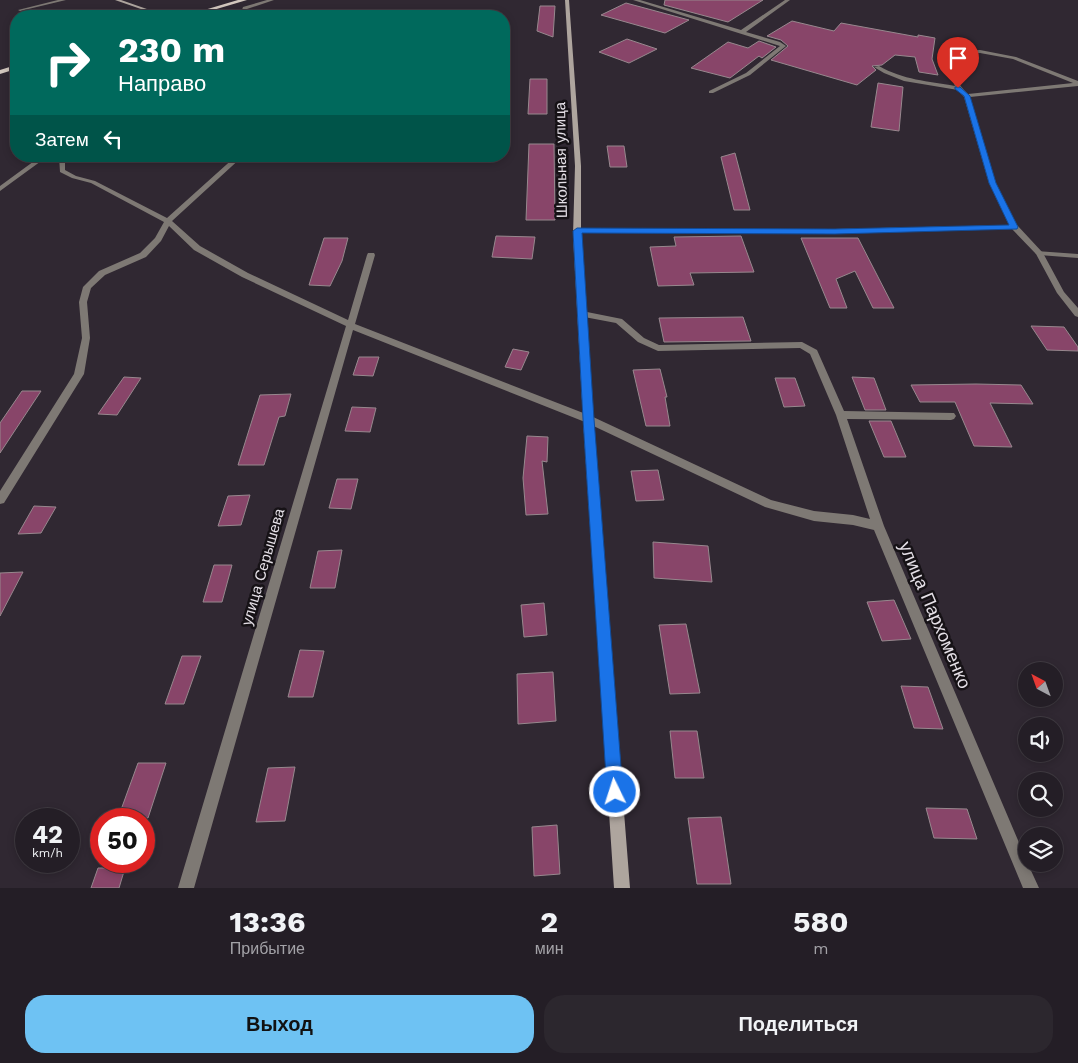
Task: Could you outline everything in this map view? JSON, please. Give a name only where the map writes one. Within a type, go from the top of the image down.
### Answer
[{"type":"main road","points":[[117,0],[147,10]]},
{"type":"main road","points":[[208,10],[244,0]]},
{"type":"main road","name":"Школьная улица","points":[[567,0],[578,166],[577,231],[588,419],[622,888]]},
{"type":"street","points":[[20,10],[64,0]]},
{"type":"street","points":[[244,10],[245,8],[272,0]]},
{"type":"street","points":[[636,0],[783,46],[748,74],[711,92]]},
{"type":"street","points":[[742,32],[788,0]]},
{"type":"street","points":[[1078,83],[1010,57],[990,52],[968,51],[949,58],[958,88],[967,96],[992,183],[1014,227],[1039,253],[1061,293],[1078,314]]},
{"type":"street","points":[[877,67],[887,74],[898,78],[958,88]]},
{"type":"street","points":[[967,96],[1078,83]]},
{"type":"street","points":[[0,189],[37,162]]},
{"type":"street","points":[[62,162],[62,171],[74,177],[93,182],[168,221],[197,248],[229,266],[350,325],[588,419],[769,504],[814,516],[853,520],[878,526]]},
{"type":"street","points":[[0,500],[79,374],[86,338],[83,302],[87,287],[102,273],[143,255],[158,239],[168,221],[233,162]]},
{"type":"street","points":[[577,231],[835,231],[1014,227]]},
{"type":"street","points":[[1039,253],[1078,256]]},
{"type":"street","name":"улица Серышева","points":[[186,888],[371,256]]},
{"type":"street","name":"улица Пархоменко","points":[[582,314],[619,321],[641,340],[658,348],[802,345],[814,352],[841,415],[878,526],[1031,888]]},
{"type":"street","points":[[841,415],[950,416]]},
{"type":"building","points":[[665,0],[763,0],[728,22],[664,5]]},
{"type":"building","points":[[626,3],[689,20],[665,33],[601,15]]},
{"type":"building","points":[[540,6],[555,6],[553,37],[537,31]]},
{"type":"building","points":[[792,21],[834,31],[841,23],[918,37],[918,35],[935,38],[932,59],[938,75],[919,72],[915,57],[895,55],[882,65],[872,66],[876,70],[857,85],[771,60],[788,46],[781,40],[767,36]]},
{"type":"building","points":[[627,39],[657,49],[629,63],[599,52]]},
{"type":"building","points":[[759,41],[776,47],[762,58],[759,56],[730,78],[691,68],[728,42],[748,48]]},
{"type":"building","points":[[530,79],[547,79],[547,114],[528,114]]},
{"type":"building","points":[[878,83],[903,87],[899,131],[871,127]]},
{"type":"building","points":[[529,144],[554,144],[555,220],[526,220]]},
{"type":"building","points":[[607,146],[624,146],[627,167],[610,167]]},
{"type":"building","points":[[735,153],[750,210],[734,210],[721,157]]},
{"type":"building","points":[[496,236],[535,237],[532,259],[492,257]]},
{"type":"building","points":[[741,236],[754,272],[690,273],[694,285],[658,286],[650,247],[676,246],[674,237]]},
{"type":"building","points":[[324,238],[348,238],[342,261],[330,286],[309,285]]},
{"type":"building","points":[[801,238],[858,238],[894,308],[873,308],[855,271],[836,279],[847,308],[830,308]]},
{"type":"building","points":[[743,317],[751,341],[664,342],[659,318]]},
{"type":"building","points":[[1031,326],[1064,327],[1078,347],[1078,351],[1047,350]]},
{"type":"building","points":[[513,349],[529,352],[521,370],[505,367]]},
{"type":"building","points":[[359,357],[379,357],[373,376],[353,375]]},
{"type":"building","points":[[660,369],[667,397],[665,397],[670,426],[646,426],[633,370]]},
{"type":"building","points":[[124,377],[141,378],[117,415],[98,414]]},
{"type":"building","points":[[852,377],[874,378],[886,410],[865,410]]},
{"type":"building","points":[[775,378],[795,378],[805,406],[784,407]]},
{"type":"building","points":[[911,385],[1021,385],[1033,404],[990,403],[1012,447],[974,446],[955,402],[920,402]]},
{"type":"building","points":[[22,391],[41,391],[0,453],[0,423]]},
{"type":"building","points":[[291,394],[285,416],[279,417],[264,465],[238,465],[260,395]]},
{"type":"building","points":[[352,407],[376,408],[370,432],[345,431]]},
{"type":"building","points":[[869,421],[891,421],[906,457],[884,457]]},
{"type":"building","points":[[527,436],[548,437],[547,462],[542,461],[548,514],[526,515],[523,478]]},
{"type":"building","points":[[658,470],[664,500],[636,501],[631,471]]},
{"type":"building","points":[[337,479],[358,479],[351,509],[329,508]]},
{"type":"building","points":[[250,495],[241,525],[218,526],[228,496]]},
{"type":"building","points":[[34,506],[56,507],[41,533],[18,534]]},
{"type":"building","points":[[653,542],[708,546],[712,582],[654,578]]},
{"type":"building","points":[[342,550],[335,588],[310,588],[318,551]]},
{"type":"building","points":[[214,565],[232,565],[222,602],[203,602]]},
{"type":"building","points":[[23,572],[0,616],[0,573]]},
{"type":"building","points":[[894,600],[911,639],[882,641],[867,602]]},
{"type":"building","points":[[544,603],[547,635],[524,637],[521,605]]},
{"type":"building","points":[[686,624],[700,693],[670,694],[659,625]]},
{"type":"building","points":[[300,650],[324,651],[313,697],[288,697]]},
{"type":"building","points":[[182,656],[201,656],[184,704],[165,704]]},
{"type":"building","points":[[553,672],[556,721],[518,724],[517,674]]},
{"type":"building","points":[[901,686],[928,687],[943,729],[914,728]]},
{"type":"building","points":[[670,731],[697,731],[704,778],[675,778]]},
{"type":"building","points":[[138,763],[166,763],[151,808],[122,808]]},
{"type":"building","points":[[295,767],[285,821],[256,822],[268,768]]},
{"type":"building","points":[[926,808],[967,809],[977,839],[934,838]]},
{"type":"building","points":[[721,817],[731,884],[697,884],[688,818]]},
{"type":"building","points":[[557,825],[560,874],[534,876],[532,827]]},
{"type":"building","points":[[96,873],[124,873],[119,888],[91,888]]},
{"type":"route","points":[[615,792],[588,419],[577,231],[835,231],[1014,227],[992,183],[967,96],[958,88]]}]
